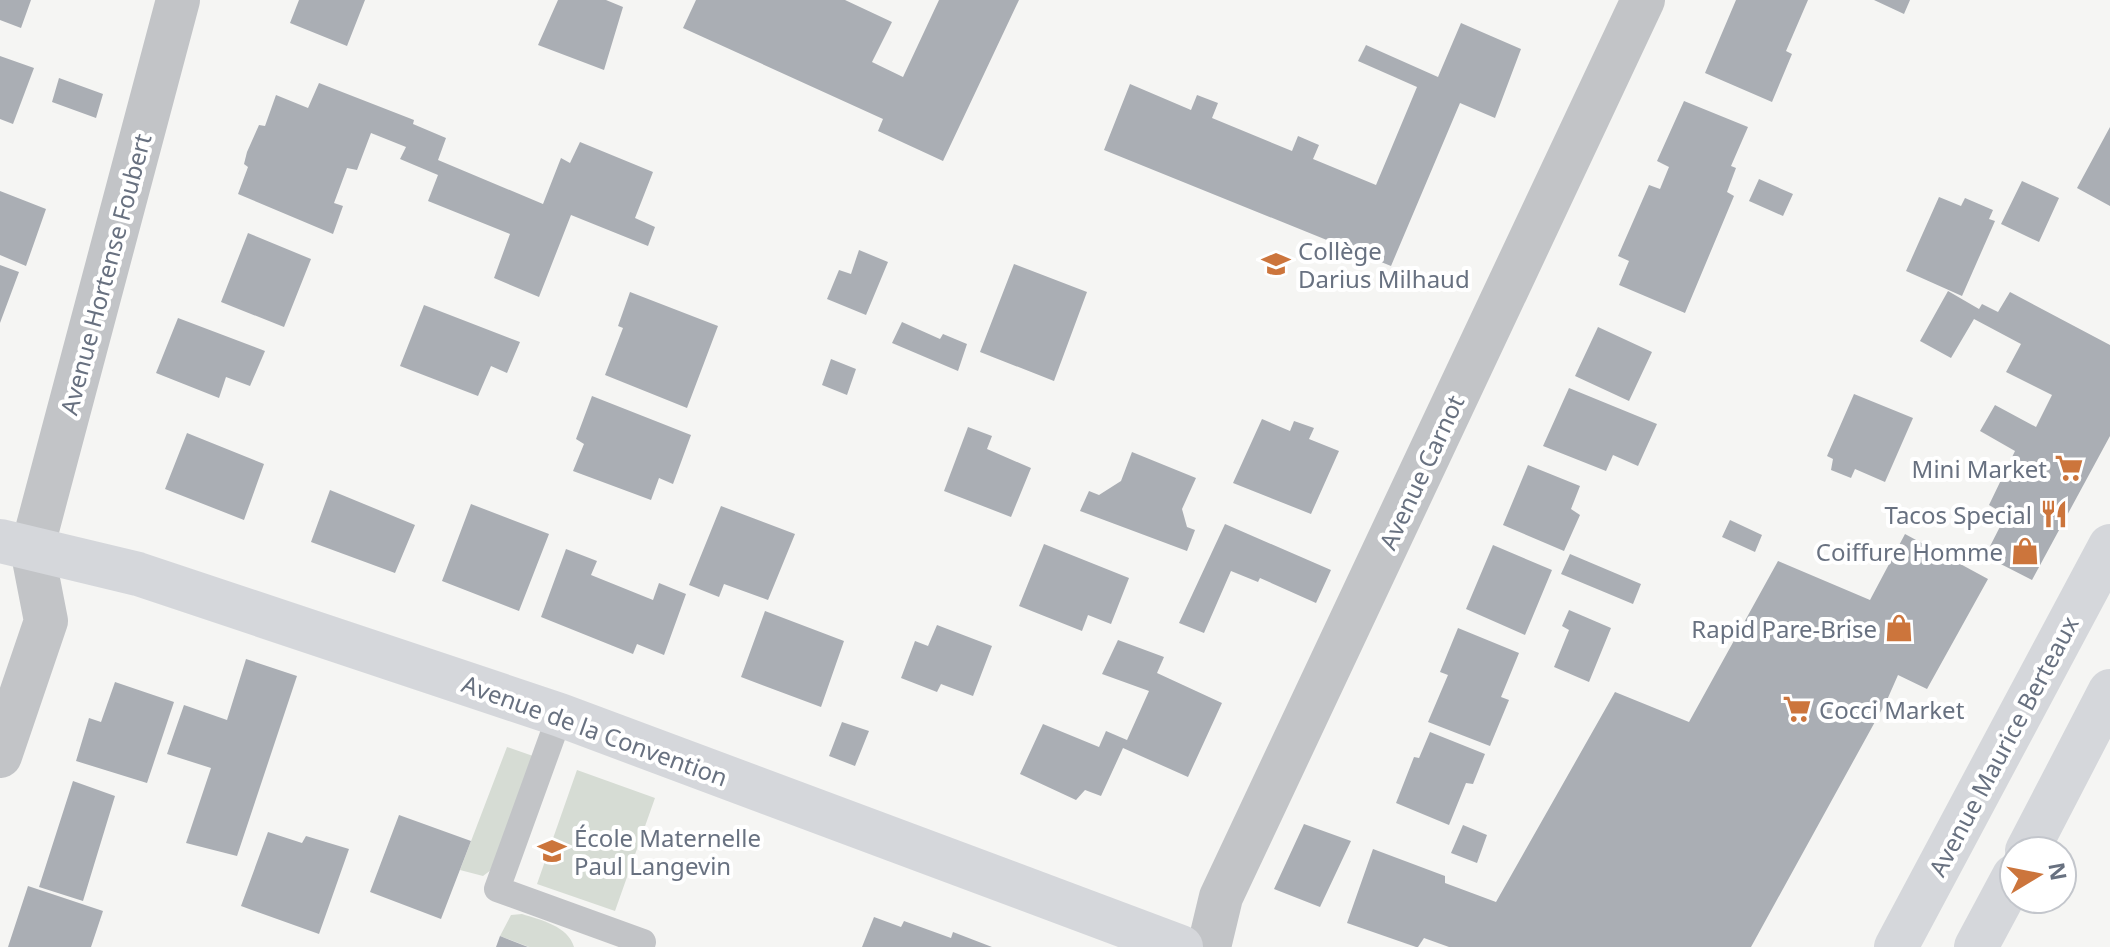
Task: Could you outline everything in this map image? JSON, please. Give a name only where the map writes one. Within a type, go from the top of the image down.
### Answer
[{"type":"street","name":"Avenue Hortense Foubert","points":[[16,545],[178,0]]},
{"type":"street","name":"Avenue Carnot","points":[[1209,947],[1221,897],[1643,0]]},
{"type":"street","name":"Avenue de la Convention","points":[[16,545],[138,574],[560,715],[1181,947]]},
{"type":"street","points":[[0,756],[46,621],[16,545]]},
{"type":"street","name":"Avenue Maurice Berteaux","points":[[1896,947],[2110,546]]},
{"type":"street","points":[[2035,835],[2110,691]]},
{"type":"street","points":[[1976,947],[1998,906]]},
{"type":"lane","points":[[560,715],[497,889],[643,942],[641,947]]},
{"type":"shaded area","points":[[507,747],[533,756],[491,870],[483,876],[460,870]]},
{"type":"shaded area","points":[[577,770],[655,798],[615,911],[537,884]]},
{"type":"shaded area","points":[[522,914],[560,929],[574,947],[529,947],[500,936],[511,915]]},
{"type":"building","points":[[0,0],[31,0],[21,28],[0,20]]},
{"type":"building","points":[[299,0],[365,0],[347,46],[290,23]]},
{"type":"building","points":[[558,0],[606,0],[623,7],[604,70],[538,45]]},
{"type":"building","points":[[696,0],[845,0],[892,22],[872,62],[903,77],[939,0],[1019,0],[943,161],[878,131],[883,119],[683,28]]},
{"type":"building","points":[[1736,0],[1808,0],[1786,51],[1792,54],[1772,102],[1705,73]]},
{"type":"building","points":[[1874,0],[1910,0],[1904,14]]},
{"type":"building","points":[[1461,23],[1521,49],[1495,118],[1460,103],[1391,266],[1104,150],[1130,84],[1191,110],[1197,95],[1218,103],[1212,118],[1292,151],[1298,136],[1319,145],[1313,159],[1376,185],[1417,87],[1358,61],[1366,45],[1438,77]]},
{"type":"building","points":[[0,56],[34,68],[13,124],[0,119]]},
{"type":"building","points":[[59,78],[103,94],[96,118],[52,102]]},
{"type":"building","points":[[319,83],[414,120],[413,124],[446,138],[438,160],[543,204],[561,158],[570,163],[580,142],[653,172],[635,218],[655,227],[648,246],[571,215],[539,297],[494,278],[510,234],[428,201],[438,175],[400,159],[406,147],[371,133],[357,170],[347,168],[334,203],[343,206],[333,234],[238,194],[248,167],[244,164],[247,152],[259,125],[265,126],[276,95],[308,108]]},
{"type":"building","points":[[1684,101],[1748,127],[1731,166],[1736,168],[1727,192],[1734,196],[1685,313],[1619,285],[1629,261],[1618,256],[1649,185],[1660,189],[1669,167],[1657,161]]},
{"type":"building","points":[[2110,127],[2110,206],[2077,188]]},
{"type":"building","points":[[1759,179],[1793,194],[1783,216],[1749,201]]},
{"type":"building","points":[[2022,181],[2059,198],[2039,242],[2001,224]]},
{"type":"building","points":[[0,191],[46,209],[26,266],[0,255]]},
{"type":"building","points":[[1939,197],[1961,206],[1965,198],[1993,210],[1989,219],[1995,221],[1962,296],[1906,271]]},
{"type":"building","points":[[248,233],[311,259],[284,327],[221,302]]},
{"type":"building","points":[[859,250],[888,262],[866,315],[827,299],[839,270],[851,274]]},
{"type":"building","points":[[1014,264],[1087,292],[1054,381],[980,352]]},
{"type":"building","points":[[0,265],[19,272],[0,323]]},
{"type":"building","points":[[1948,291],[1979,309],[1982,304],[1998,312],[2010,292],[2110,345],[2110,436],[2032,580],[1985,556],[2006,515],[1989,505],[2015,451],[1980,431],[1995,405],[2036,427],[2052,395],[2006,372],[2021,344],[1974,319],[1951,358],[1920,341]]},
{"type":"building","points":[[630,292],[718,326],[687,408],[605,375],[623,328],[618,326]]},
{"type":"building","points":[[424,305],[520,342],[507,373],[491,366],[478,396],[400,366]]},
{"type":"building","points":[[178,318],[265,351],[250,386],[226,377],[219,398],[156,373]]},
{"type":"building","points":[[902,322],[940,339],[943,334],[967,344],[958,371],[892,343]]},
{"type":"building","points":[[1598,327],[1652,352],[1629,401],[1575,376]]},
{"type":"building","points":[[831,359],[856,369],[847,395],[822,385]]},
{"type":"building","points":[[1569,388],[1657,424],[1638,466],[1613,455],[1606,471],[1543,446]]},
{"type":"building","points":[[1854,394],[1913,418],[1885,482],[1855,469],[1851,478],[1831,470],[1833,459],[1827,456]]},
{"type":"building","points":[[592,396],[691,435],[673,484],[659,478],[651,500],[573,471],[584,444],[576,439]]},
{"type":"building","points":[[1262,419],[1290,431],[1294,421],[1314,428],[1309,439],[1339,451],[1311,514],[1233,483]]},
{"type":"building","points":[[968,427],[992,436],[987,449],[1031,468],[1011,517],[944,491]]},
{"type":"building","points":[[187,433],[264,464],[244,520],[165,489]]},
{"type":"building","points":[[1132,452],[1196,478],[1182,509],[1187,527],[1195,530],[1187,551],[1080,511],[1089,491],[1099,495],[1121,481]]},
{"type":"building","points":[[1528,465],[1580,486],[1571,509],[1580,515],[1564,551],[1503,525]]},
{"type":"building","points":[[330,490],[415,525],[395,573],[311,542]]},
{"type":"building","points":[[471,504],[549,534],[519,611],[442,581]]},
{"type":"building","points":[[721,506],[795,534],[768,600],[724,584],[719,597],[689,585]]},
{"type":"building","points":[[1730,520],[1762,535],[1755,552],[1722,537]]},
{"type":"building","points":[[1225,524],[1331,570],[1316,603],[1260,578],[1258,582],[1231,571],[1204,633],[1179,623]]},
{"type":"building","points":[[1905,534],[1988,579],[1927,689],[1898,675],[1751,947],[1449,947],[1424,938],[1416,947],[1347,923],[1373,849],[1445,876],[1445,883],[1496,902],[1615,692],[1689,722],[1778,561],[1870,600]]},
{"type":"building","points":[[1044,544],[1129,578],[1111,624],[1088,615],[1082,631],[1019,606]]},
{"type":"building","points":[[1493,545],[1552,570],[1525,635],[1466,609]]},
{"type":"building","points":[[566,549],[597,561],[591,575],[653,600],[659,583],[686,594],[664,655],[637,644],[633,654],[541,617]]},
{"type":"building","points":[[1570,554],[1641,584],[1633,604],[1561,574]]},
{"type":"building","points":[[1569,610],[1611,628],[1589,682],[1554,667],[1569,630],[1562,626]]},
{"type":"building","points":[[765,611],[844,641],[821,707],[741,677]]},
{"type":"building","points":[[937,625],[992,646],[973,696],[941,684],[937,692],[901,678],[915,641],[928,646]]},
{"type":"building","points":[[1458,628],[1519,653],[1501,697],[1509,700],[1490,746],[1428,722],[1448,675],[1440,672]]},
{"type":"building","points":[[1118,640],[1164,657],[1157,673],[1222,703],[1188,777],[1123,748],[1101,796],[1085,790],[1076,800],[1020,774],[1043,724],[1099,747],[1106,731],[1127,740],[1149,691],[1102,674]]},
{"type":"building","points":[[246,659],[297,676],[237,856],[186,843],[211,768],[167,754],[184,705],[227,720]]},
{"type":"building","points":[[115,682],[174,702],[147,783],[76,761],[89,718],[101,722]]},
{"type":"building","points":[[842,722],[869,731],[855,766],[829,756]]},
{"type":"building","points":[[1430,732],[1485,754],[1473,784],[1466,783],[1449,825],[1396,803],[1414,757],[1419,758]]},
{"type":"building","points":[[73,781],[115,796],[83,901],[39,887]]},
{"type":"building","points":[[399,815],[471,841],[441,919],[370,892]]},
{"type":"building","points":[[1304,824],[1351,841],[1320,907],[1274,889]]},
{"type":"building","points":[[1463,825],[1487,835],[1477,863],[1451,853]]},
{"type":"building","points":[[268,832],[302,843],[306,836],[349,849],[319,934],[241,906]]},
{"type":"building","points":[[28,886],[103,911],[91,947],[8,947]]},
{"type":"building","points":[[874,917],[901,927],[904,921],[951,938],[953,932],[992,947],[862,947]]},
{"type":"building","points":[[500,936],[528,947],[496,947]]},
{"type":"place","name":"Collège Darius Milhaud","points":[[1276,264]]},
{"type":"place","name":"Mini Market","points":[[2069,468]]},
{"type":"place","name":"Tacos Special","points":[[2054,514]]},
{"type":"place","name":"Coiffure Homme","points":[[2025,551]]},
{"type":"place","name":"Rapid Pare-Brise","points":[[1899,628]]},
{"type":"place","name":"Cocci Market","points":[[1797,709]]},
{"type":"place","name":"École Maternelle Paul Langevin","points":[[552,851]]}]
